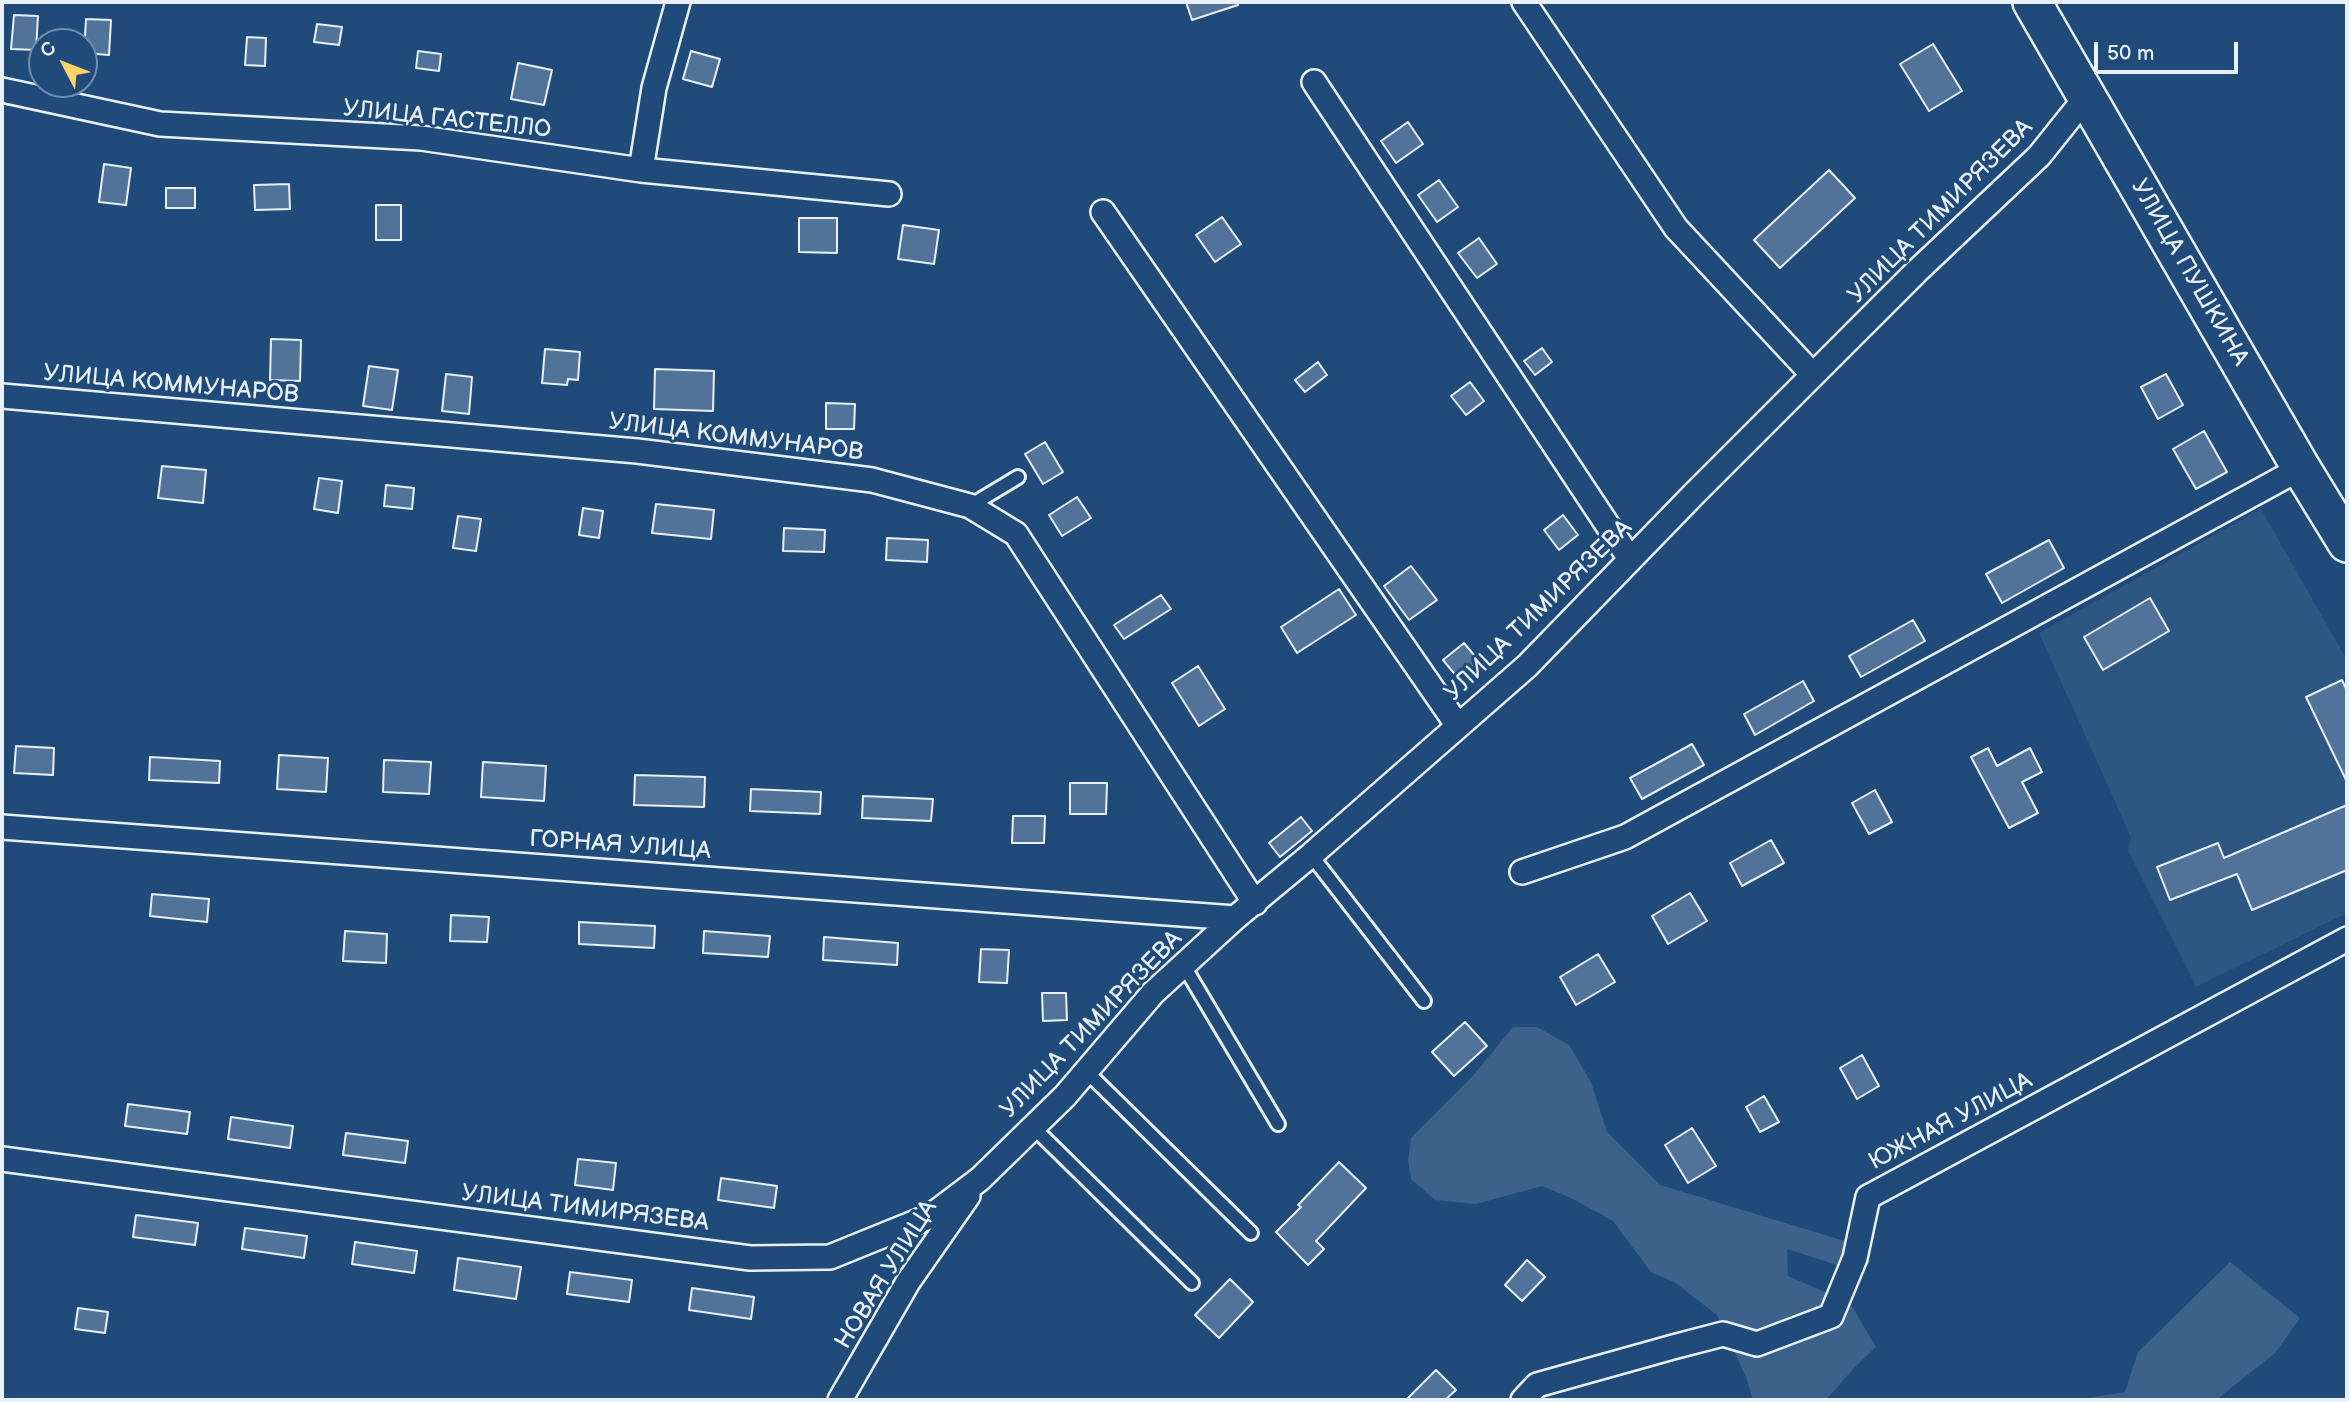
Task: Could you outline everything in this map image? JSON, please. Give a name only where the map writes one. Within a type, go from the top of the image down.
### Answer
[{"type":"main road","name":"УЛИЦА ПУШКИНА","points":[[2032,2],[2347,543]]},
{"type":"street","points":[[642,170],[654,88],[678,2]]},
{"type":"street","points":[[1524,2],[1676,228],[1812,375]]},
{"type":"street","points":[[1314,82],[1630,559]]},
{"type":"street","name":"УЛИЦА ГАСТЕЛЛО","points":[[2,90],[160,124],[421,138],[642,170],[889,194]]},
{"type":"street","name":"УЛИЦА ТИМИРЯЗЕВА","points":[[2,1159],[750,1258],[830,1257],[931,1216],[980,1179],[1033,1126],[1086,1071],[1153,993],[1235,918],[1527,666],[1812,375],[2039,156],[2087,96]]},
{"type":"street","points":[[1103,212],[1458,726]]},
{"type":"street","name":"УЛИЦА КОММУНАРОВ","points":[[2,396],[637,451],[873,480],[970,506],[1016,534],[1255,903]]},
{"type":"street","points":[[1522,872],[1625,837],[2301,468]]},
{"type":"street","name":"ГОРНАЯ УЛИЦА","points":[[2,827],[1235,918]]},
{"type":"street","name":"ЮЖНАЯ УЛИЦА","points":[[1523,1400],[1537,1385],[1661,1350],[1723,1334],[1757,1344],[1831,1317],[1855,1258],[1868,1196],[2347,939]]},
{"type":"street","name":"НОВАЯ УЛИЦА","points":[[840,1400],[908,1282],[980,1179]]},
{"type":"lane","points":[[970,506],[1018,477]]},
{"type":"lane","points":[[1311,855],[1424,1001]]},
{"type":"lane","points":[[1184,966],[1278,1124]]},
{"type":"lane","points":[[1086,1071],[1251,1233]]},
{"type":"lane","points":[[1033,1126],[1192,1283]]},
{"type":"shaded area","points":[[2261,509],[2347,660],[2347,675],[2340,680],[2347,691],[2347,913],[2196,987],[2128,851],[2131,837],[2039,633]]},
{"type":"shaded area","points":[[1513,1027],[1537,1027],[1569,1045],[1591,1082],[1607,1132],[1660,1185],[1845,1241],[1846,1268],[1787,1249],[1788,1276],[1850,1303],[1876,1347],[1826,1400],[1753,1400],[1746,1377],[1717,1315],[1674,1282],[1651,1272],[1613,1221],[1571,1198],[1542,1186],[1476,1204],[1435,1200],[1411,1179],[1408,1161],[1411,1138],[1471,1078]]},
{"type":"shaded area","points":[[2230,1262],[2300,1318],[2275,1353],[2216,1400],[2073,1400],[2125,1392],[2138,1352]]},
{"type":"building","points":[[1186,2],[1237,2],[1238,5],[1192,20]]},
{"type":"building","points":[[14,15],[38,16],[37,28],[28,28],[28,50],[11,49]]},
{"type":"building","points":[[86,19],[111,20],[109,55],[98,54],[98,28],[85,28]]},
{"type":"building","points":[[317,24],[342,27],[339,45],[314,42]]},
{"type":"building","points":[[247,37],[266,38],[265,66],[245,65]]},
{"type":"building","points":[[1933,44],[1962,91],[1929,111],[1900,64]]},
{"type":"building","points":[[418,51],[441,54],[439,71],[416,68]]},
{"type":"building","points":[[691,51],[720,59],[712,87],[683,79]]},
{"type":"building","points":[[518,63],[552,70],[544,105],[511,99]]},
{"type":"building","points":[[1408,122],[1423,144],[1396,163],[1381,141]]},
{"type":"building","points":[[104,164],[131,168],[126,205],[99,202]]},
{"type":"building","points":[[1829,170],[1855,198],[1780,268],[1754,240]]},
{"type":"building","points":[[1439,180],[1458,207],[1437,222],[1418,195]]},
{"type":"building","points":[[289,184],[290,209],[255,210],[254,185]]},
{"type":"building","points":[[166,188],[195,188],[195,208],[166,208]]},
{"type":"building","points":[[376,205],[401,205],[401,240],[376,240]]},
{"type":"building","points":[[1222,217],[1241,244],[1215,262],[1196,235]]},
{"type":"building","points":[[799,218],[837,218],[837,253],[799,252]]},
{"type":"building","points":[[903,225],[939,230],[934,264],[898,259]]},
{"type":"building","points":[[1479,238],[1497,264],[1477,278],[1458,253]]},
{"type":"building","points":[[271,339],[301,340],[300,381],[270,380]]},
{"type":"building","points":[[1542,348],[1552,362],[1535,375],[1524,361]]},
{"type":"building","points":[[545,349],[580,352],[578,380],[568,379],[567,385],[542,383]]},
{"type":"building","points":[[1318,362],[1327,375],[1305,392],[1295,380]]},
{"type":"building","points":[[369,366],[398,370],[392,410],[363,406]]},
{"type":"building","points":[[655,369],[714,371],[713,411],[654,409]]},
{"type":"building","points":[[446,374],[472,377],[469,414],[442,411]]},
{"type":"building","points":[[2166,374],[2183,405],[2158,419],[2141,387]]},
{"type":"building","points":[[1470,382],[1484,401],[1466,415],[1451,396]]},
{"type":"building","points":[[826,403],[855,404],[854,429],[826,429]]},
{"type":"building","points":[[2204,431],[2227,472],[2196,489],[2173,449]]},
{"type":"building","points":[[1045,442],[1063,472],[1043,484],[1025,454]]},
{"type":"building","points":[[162,466],[206,470],[203,503],[158,498]]},
{"type":"building","points":[[319,478],[342,481],[338,513],[314,509]]},
{"type":"building","points":[[386,485],[414,488],[412,509],[384,506]]},
{"type":"building","points":[[1077,497],[1091,518],[1062,536],[1049,515]]},
{"type":"building","points":[[656,504],[714,510],[711,539],[652,533]]},
{"type":"building","points":[[583,508],[603,511],[599,538],[579,535]]},
{"type":"building","points":[[1563,515],[1578,535],[1559,550],[1544,530]]},
{"type":"building","points":[[458,516],[481,519],[476,551],[453,548]]},
{"type":"building","points":[[784,528],[825,530],[824,552],[783,551]]},
{"type":"building","points":[[887,538],[928,540],[927,562],[886,560]]},
{"type":"building","points":[[2049,540],[2064,568],[2002,603],[1986,574]]},
{"type":"building","points":[[1411,566],[1437,600],[1409,620],[1384,586]]},
{"type":"building","points":[[1339,589],[1356,615],[1297,653],[1281,627]]},
{"type":"building","points":[[1161,595],[1171,609],[1124,639],[1114,625]]},
{"type":"building","points":[[2150,598],[2169,631],[2103,670],[2084,637]]},
{"type":"building","points":[[1913,620],[1925,641],[1861,677],[1849,656]]},
{"type":"building","points":[[1464,643],[1479,661],[1458,678],[1443,660]]},
{"type":"building","points":[[1198,666],[1225,709],[1199,726],[1172,683]]},
{"type":"building","points":[[2342,680],[2347,691],[2347,782],[2306,697]]},
{"type":"building","points":[[1803,681],[1814,701],[1755,735],[1744,714]]},
{"type":"building","points":[[1692,744],[1704,765],[1642,799],[1630,778]]},
{"type":"building","points":[[16,746],[54,748],[53,775],[14,773]]},
{"type":"building","points":[[1988,748],[1997,766],[2030,748],[2042,772],[2022,782],[2038,813],[2009,828],[1971,757]]},
{"type":"building","points":[[279,755],[328,758],[326,792],[277,789]]},
{"type":"building","points":[[150,757],[220,761],[219,783],[149,780]]},
{"type":"building","points":[[384,760],[431,762],[429,794],[383,792]]},
{"type":"building","points":[[483,762],[546,766],[544,801],[481,797]]},
{"type":"building","points":[[635,775],[705,777],[704,807],[634,805]]},
{"type":"building","points":[[1070,783],[1107,783],[1106,814],[1070,814]]},
{"type":"building","points":[[751,789],[821,792],[820,814],[750,811]]},
{"type":"building","points":[[1875,790],[1892,822],[1869,834],[1852,803]]},
{"type":"building","points":[[863,796],[933,799],[931,821],[862,818]]},
{"type":"building","points":[[2347,805],[2347,870],[2252,910],[2237,874],[2170,900],[2157,867],[2218,843],[2224,858]]},
{"type":"building","points":[[1013,816],[1045,816],[1044,843],[1012,843]]},
{"type":"building","points":[[1301,817],[1312,831],[1280,857],[1269,843]]},
{"type":"building","points":[[1771,840],[1784,863],[1742,886],[1730,863]]},
{"type":"building","points":[[1690,893],[1707,921],[1668,944],[1652,916]]},
{"type":"building","points":[[152,894],[209,899],[207,922],[150,916]]},
{"type":"building","points":[[451,915],[489,917],[487,942],[450,941]]},
{"type":"building","points":[[579,922],[655,926],[654,948],[579,944]]},
{"type":"building","points":[[345,931],[387,934],[386,963],[343,961]]},
{"type":"building","points":[[704,931],[770,936],[768,957],[703,953]]},
{"type":"building","points":[[824,937],[898,943],[897,965],[823,960]]},
{"type":"building","points":[[981,949],[1009,950],[1007,983],[979,982]]},
{"type":"building","points":[[1598,954],[1615,982],[1576,1005],[1560,977]]},
{"type":"building","points":[[1042,993],[1066,993],[1067,1020],[1043,1021]]},
{"type":"building","points":[[1465,1022],[1487,1046],[1454,1076],[1432,1052]]},
{"type":"building","points":[[1862,1055],[1879,1086],[1857,1099],[1840,1068]]},
{"type":"building","points":[[1764,1096],[1779,1122],[1760,1132],[1746,1107]]},
{"type":"building","points":[[128,1104],[190,1112],[187,1134],[125,1126]]},
{"type":"building","points":[[231,1117],[293,1126],[290,1148],[228,1139]]},
{"type":"building","points":[[1692,1128],[1716,1166],[1688,1183],[1665,1145]]},
{"type":"building","points":[[346,1133],[408,1141],[405,1163],[343,1155]]},
{"type":"building","points":[[578,1159],[616,1163],[613,1190],[575,1185]]},
{"type":"building","points":[[1339,1162],[1366,1188],[1316,1241],[1324,1249],[1308,1265],[1276,1232]]},
{"type":"building","points":[[721,1178],[777,1186],[774,1208],[718,1200]]},
{"type":"building","points":[[136,1215],[198,1223],[195,1245],[133,1237]]},
{"type":"building","points":[[245,1228],[307,1236],[304,1258],[242,1249]]},
{"type":"building","points":[[355,1242],[417,1251],[414,1273],[352,1264]]},
{"type":"building","points":[[458,1258],[521,1267],[516,1299],[454,1290]]},
{"type":"building","points":[[1527,1260],[1545,1277],[1522,1301],[1505,1285]]},
{"type":"building","points":[[570,1272],[632,1280],[629,1302],[567,1294]]},
{"type":"building","points":[[1230,1279],[1253,1302],[1219,1338],[1195,1315]]},
{"type":"building","points":[[692,1288],[754,1297],[751,1319],[689,1310]]},
{"type":"building","points":[[78,1308],[108,1312],[105,1333],[75,1329]]},
{"type":"building","points":[[1436,1370],[1456,1390],[1445,1400],[1406,1400]]}]
